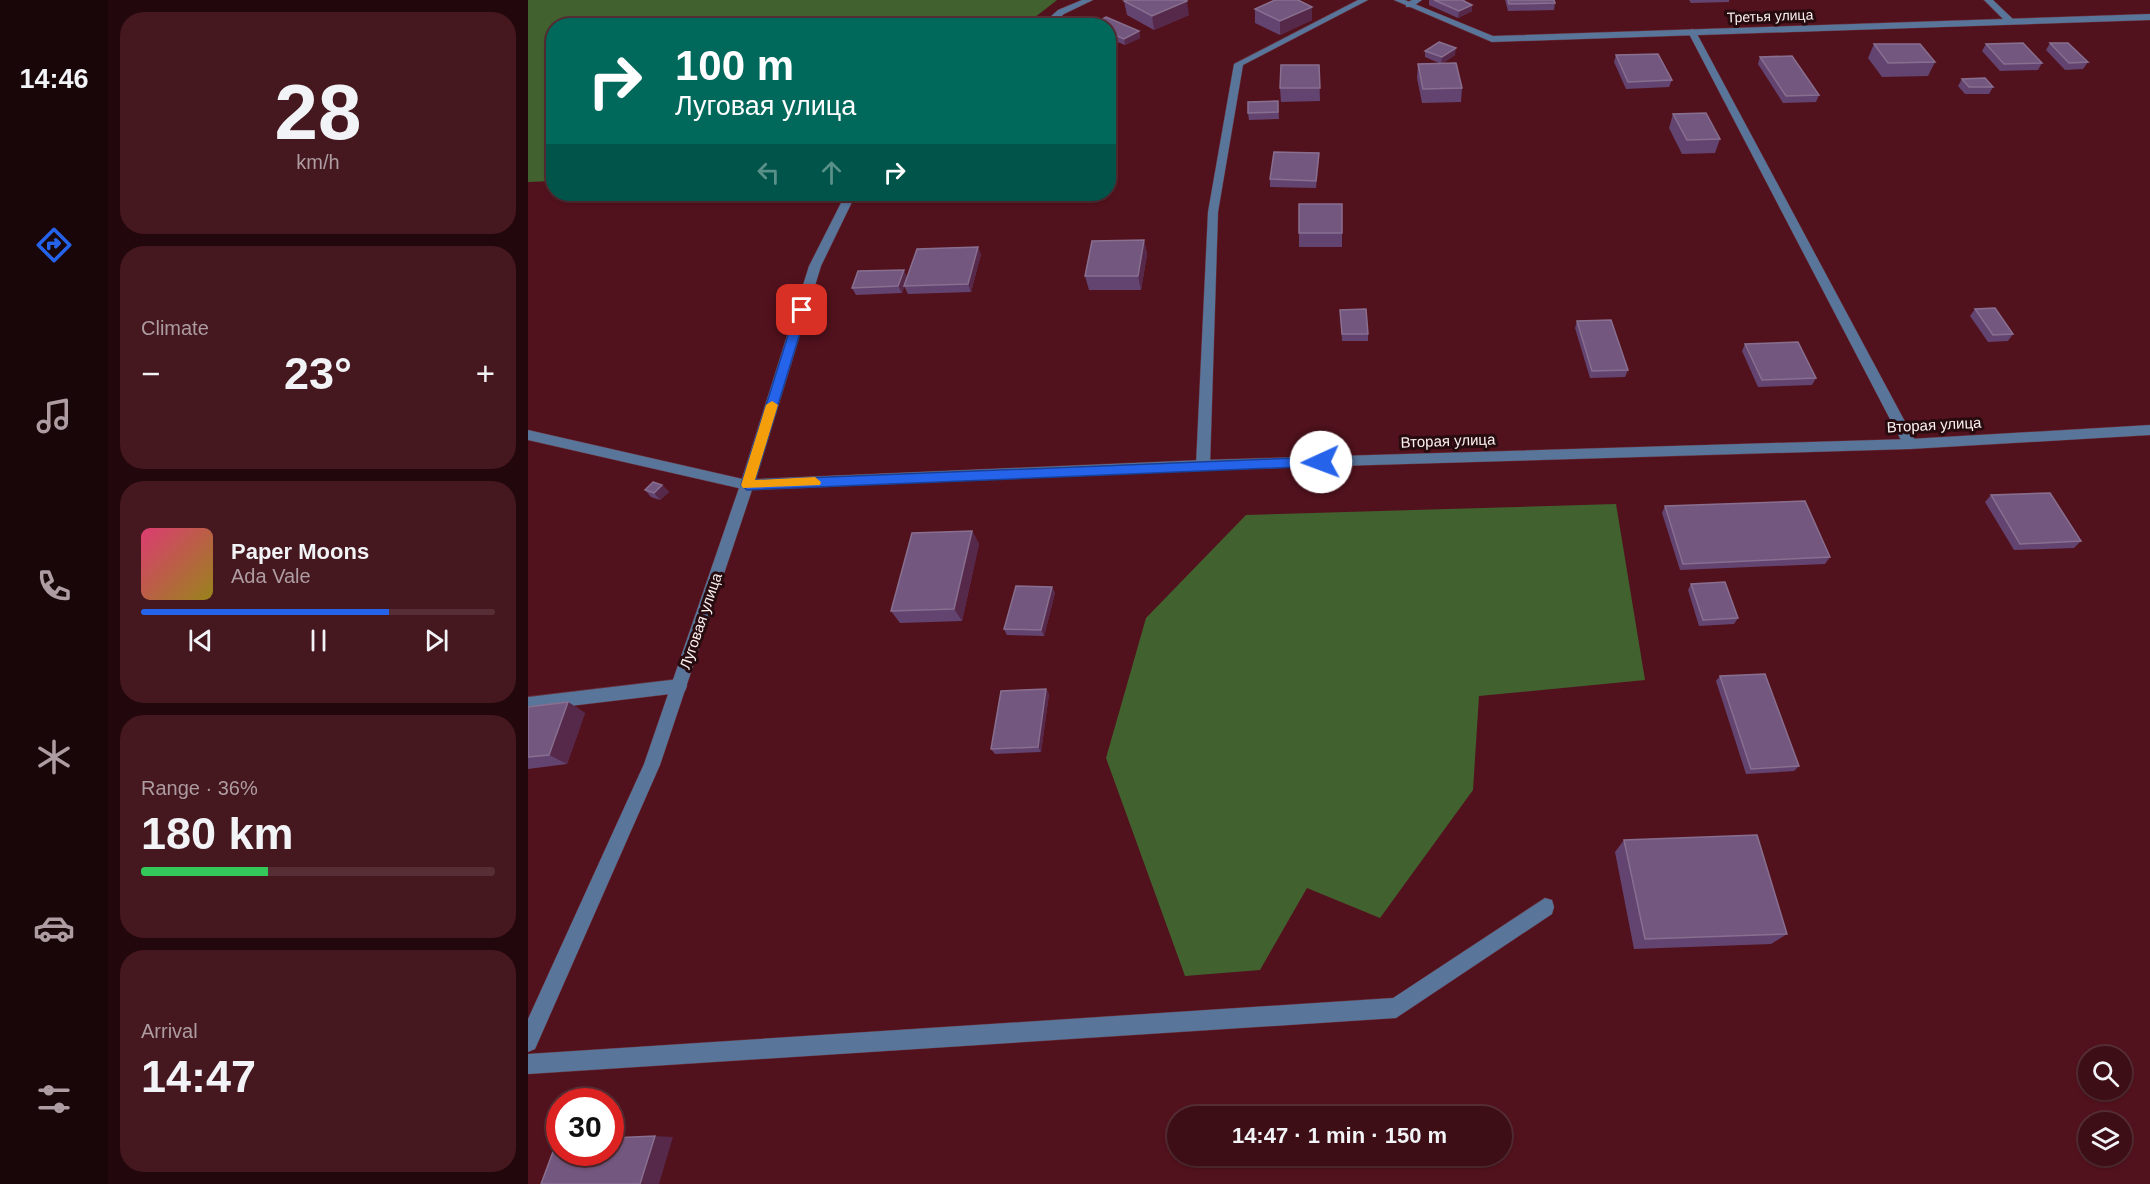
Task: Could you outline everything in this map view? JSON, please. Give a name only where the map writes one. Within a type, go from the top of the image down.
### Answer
[{"type":"street","points":[[1054,18],[1061,12],[1089,0]]},
{"type":"street","points":[[1203,465],[1213,212],[1239,64],[1364,0]]},
{"type":"street","name":"Третья улица","points":[[1398,0],[1492,39],[2150,17]]},
{"type":"street","points":[[1409,4],[1418,0]]},
{"type":"street","points":[[1988,0],[2011,22]]},
{"type":"street","points":[[1692,32],[1910,444]]},
{"type":"street","name":"Луговая улица","points":[[528,1042],[652,765],[747,485],[815,266],[847,201]]},
{"type":"street","name":"Вторая улица","points":[[528,435],[747,485],[1203,465],[1910,444],[2150,430]]},
{"type":"street","points":[[528,704],[679,686]]},
{"type":"street","points":[[528,1064],[1396,1008],[1545,907]]},
{"type":"green space","points":[[528,0],[1057,0],[1034,18],[546,18],[546,181],[528,182]]},
{"type":"green space","points":[[1616,504],[1645,680],[1479,696],[1473,790],[1380,918],[1307,888],[1260,970],[1185,976],[1106,758],[1146,618],[1246,515]]},
{"type":"building","points":[[1275,0],[1298,0],[1312,7],[1280,21],[1255,9]]},
{"type":"building","points":[[1434,0],[1462,0],[1472,5],[1459,11]]},
{"type":"building","points":[[1508,0],[1554,0],[1555,3],[1509,4]]},
{"type":"building","points":[[1124,1],[1187,1],[1152,16]]},
{"type":"building","points":[[1116,21],[1139,31],[1124,39],[1116,36]]},
{"type":"building","points":[[1439,42],[1456,48],[1442,57],[1425,51]]},
{"type":"building","points":[[2023,43],[2042,63],[2004,64],[1986,44]]},
{"type":"building","points":[[2050,43],[2068,43],[2088,62],[2069,63]]},
{"type":"building","points":[[1874,44],[1920,44],[1935,62],[1888,63]]},
{"type":"building","points":[[1658,54],[1672,80],[1628,82],[1616,55]]},
{"type":"building","points":[[1792,56],[1819,95],[1786,96],[1760,57]]},
{"type":"building","points":[[1456,63],[1462,88],[1423,89],[1418,64]]},
{"type":"building","points":[[1281,65],[1319,65],[1320,88],[1280,88]]},
{"type":"building","points":[[1985,78],[1993,87],[1969,87],[1962,79]]},
{"type":"building","points":[[1278,101],[1278,112],[1248,113],[1248,102]]},
{"type":"building","points":[[1706,113],[1720,139],[1687,140],[1673,114]]},
{"type":"building","points":[[1274,152],[1319,153],[1316,181],[1270,179]]},
{"type":"building","points":[[1299,204],[1342,204],[1342,233],[1299,233]]},
{"type":"building","points":[[1144,240],[1138,276],[1085,276],[1092,241]]},
{"type":"building","points":[[978,247],[968,284],[904,286],[917,249]]},
{"type":"building","points":[[904,270],[898,286],[852,288],[858,271]]},
{"type":"building","points":[[1995,308],[2013,334],[1993,335],[1975,309]]},
{"type":"building","points":[[1366,309],[1368,334],[1342,334],[1340,310]]},
{"type":"building","points":[[1611,320],[1628,370],[1592,371],[1577,321]]},
{"type":"building","points":[[1798,342],[1816,378],[1762,380],[1745,344]]},
{"type":"building","points":[[653,482],[662,485],[654,493],[645,490]]},
{"type":"building","points":[[2050,493],[2081,541],[2020,544],[1991,495]]},
{"type":"building","points":[[1805,501],[1830,557],[1683,564],[1665,506]]},
{"type":"building","points":[[972,531],[954,609],[891,611],[912,533]]},
{"type":"building","points":[[1725,582],[1738,618],[1703,620],[1691,584]]},
{"type":"building","points":[[1016,586],[1052,587],[1041,630],[1004,629]]},
{"type":"building","points":[[1765,674],[1799,766],[1751,769],[1720,676]]},
{"type":"building","points":[[1046,689],[1038,747],[991,749],[1001,691]]},
{"type":"building","points":[[568,702],[549,755],[528,757],[528,707]]},
{"type":"building","points":[[1757,835],[1787,934],[1645,939],[1624,840]]},
{"type":"building","points":[[655,1136],[640,1184],[541,1184],[548,1166],[624,1166],[624,1137]]},
{"type":"slow traffic","points":[[772,405],[747,485],[815,482]]},
{"type":"route","points":[[802,310],[747,485],[1321,462]]}]
